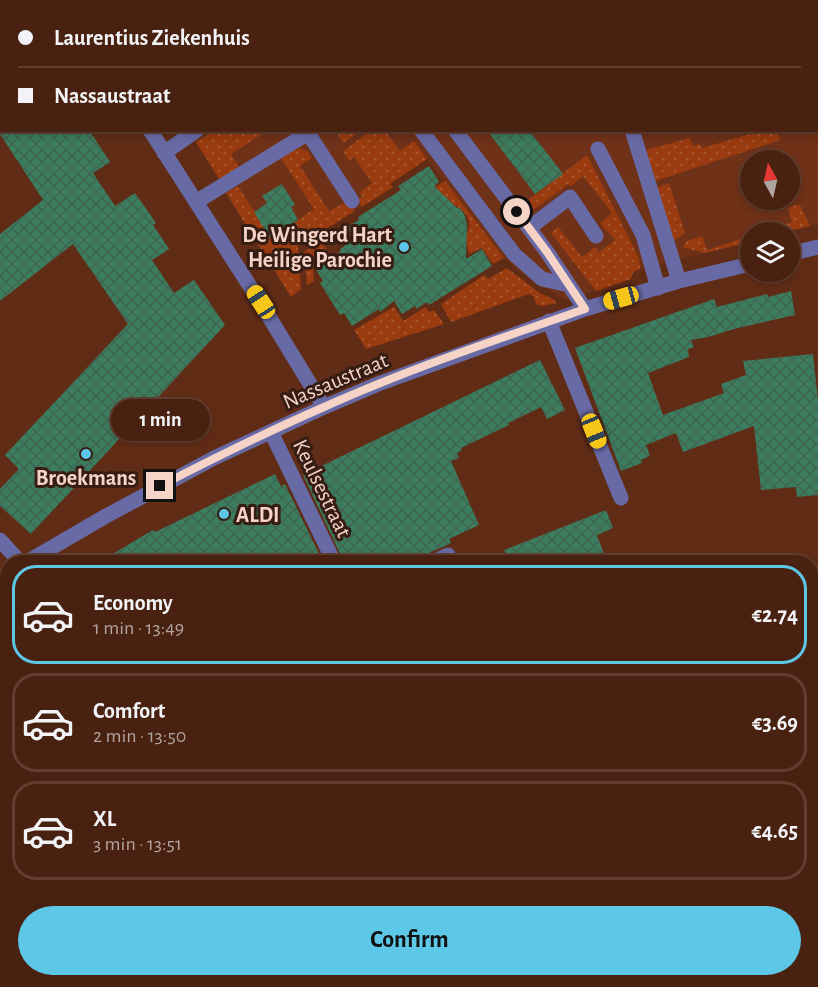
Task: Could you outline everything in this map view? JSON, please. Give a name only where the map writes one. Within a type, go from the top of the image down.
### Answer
[{"type":"street","points":[[151,132],[261,302],[324,407]]},
{"type":"street","points":[[164,153],[195,132]]},
{"type":"street","points":[[422,132],[514,254],[542,279],[569,285]]},
{"type":"street","points":[[457,132],[529,228],[585,309]]},
{"type":"street","points":[[633,132],[679,281]]},
{"type":"street","points":[[196,202],[308,133],[352,201]]},
{"type":"street","points":[[598,149],[643,235],[658,288]]},
{"type":"street","points":[[529,228],[570,197],[596,236]]},
{"type":"street","points":[[800,251],[818,247]]},
{"type":"street","name":"Nassaustraat","points":[[39,555],[214,458],[378,384],[585,309],[679,281],[740,266]]},
{"type":"street","points":[[549,321],[621,498]]},
{"type":"street","name":"Keulsestraat","points":[[271,432],[331,555]]},
{"type":"street","points":[[0,540],[14,555]]},
{"type":"shaded area","points":[[190,132],[818,132],[818,224],[800,228],[800,222],[740,222],[740,244],[640,269],[633,272],[631,279],[565,300],[525,276],[504,258],[427,159],[390,184],[393,187],[269,264]]},
{"type":"shaded area","points":[[213,132],[264,133],[231,154],[239,168],[220,180],[196,142]]},
{"type":"shaded area","points":[[337,132],[360,132],[343,143]]},
{"type":"shaded area","points":[[369,132],[386,132],[400,151],[414,141],[427,159],[390,184],[393,187],[362,207],[357,200],[362,197],[360,192],[372,183],[354,157],[349,161],[343,151]]},
{"type":"shaded area","points":[[758,132],[777,132],[780,140],[750,150],[740,150],[740,153],[655,181],[646,150],[690,138],[693,146],[700,144],[702,148]]},
{"type":"shaded area","points":[[299,148],[307,151],[312,158],[300,166],[329,211],[344,203],[346,206],[351,204],[355,211],[298,246],[301,289],[291,297],[226,193],[238,186],[271,238],[314,209],[281,158]]},
{"type":"shaded area","points":[[587,155],[639,259],[640,269],[633,272],[631,279],[596,291],[551,233],[558,227],[582,257],[595,247],[599,252],[615,240],[600,223],[612,213],[583,176],[571,186],[568,184],[535,209],[528,210],[523,204]]},
{"type":"shaded area","points":[[445,181],[504,258],[493,264],[482,248],[469,254],[464,239],[469,221],[465,214],[460,208],[427,192]]},
{"type":"shaded area","points":[[669,183],[685,233],[673,241],[656,188]]},
{"type":"shaded area","points":[[800,205],[810,226],[800,228],[800,222],[792,222],[789,210],[800,210]]},
{"type":"shaded area","points":[[702,236],[707,250],[740,239],[740,244],[704,253],[683,247],[687,241]]},
{"type":"shaded area","points":[[321,241],[331,256],[313,267],[314,281],[307,285],[304,252]]},
{"type":"shaded area","points":[[507,268],[540,293],[555,300],[556,303],[543,306],[536,304],[534,297],[529,294],[451,322],[441,304],[484,275],[488,279]]},
{"type":"shaded area","points":[[394,307],[403,321],[426,307],[429,312],[434,310],[444,324],[366,349],[354,330]]},
{"type":"building","points":[[0,132],[90,132],[110,162],[93,173],[115,206],[135,193],[156,223],[153,225],[169,249],[152,260],[174,293],[194,280],[225,325],[31,534],[0,506],[0,489],[19,469],[5,455],[128,324],[73,244],[0,301],[0,234],[43,200]]},
{"type":"building","points":[[488,132],[531,132],[563,174],[535,194]]},
{"type":"building","name":"De Wingerd Hart Heilige Parochie","points":[[429,166],[439,182],[434,186],[457,208],[461,209],[465,216],[466,259],[482,249],[492,266],[429,305],[427,302],[416,309],[415,306],[402,314],[394,301],[380,312],[379,309],[352,326],[344,313],[340,315],[320,283],[323,281],[315,268],[355,239],[347,227],[359,220],[358,217],[401,190],[398,186]]},
{"type":"building","points":[[282,184],[295,205],[291,207],[298,220],[270,238],[254,212],[267,203],[262,196]]},
{"type":"building","points":[[791,291],[795,315],[691,340],[694,347],[688,349],[689,357],[648,373],[663,415],[724,393],[721,384],[746,375],[743,361],[813,354],[818,401],[818,495],[797,497],[796,487],[761,490],[754,426],[683,452],[676,433],[646,445],[650,456],[641,460],[642,463],[621,471],[575,348],[714,299],[717,307],[767,294],[768,297]]},
{"type":"building","points":[[540,360],[565,410],[547,419],[541,407],[461,448],[462,450],[457,453],[459,458],[451,461],[479,525],[449,539],[451,543],[427,555],[341,555],[303,475]]},
{"type":"building","points":[[275,474],[281,486],[285,484],[320,555],[111,555],[153,530],[155,532]]},
{"type":"building","points":[[606,510],[613,528],[597,535],[604,555],[506,555],[504,550]]},
{"type":"place","name":"De Wingerd Hart Heilige Parochie","points":[[404,247]]},
{"type":"place","name":"Broekmans","points":[[86,454]]},
{"type":"place","name":"ALDI","points":[[224,514]]},
{"type":"route","points":[[160,486],[214,458],[378,384],[585,309],[517,212]]}]
